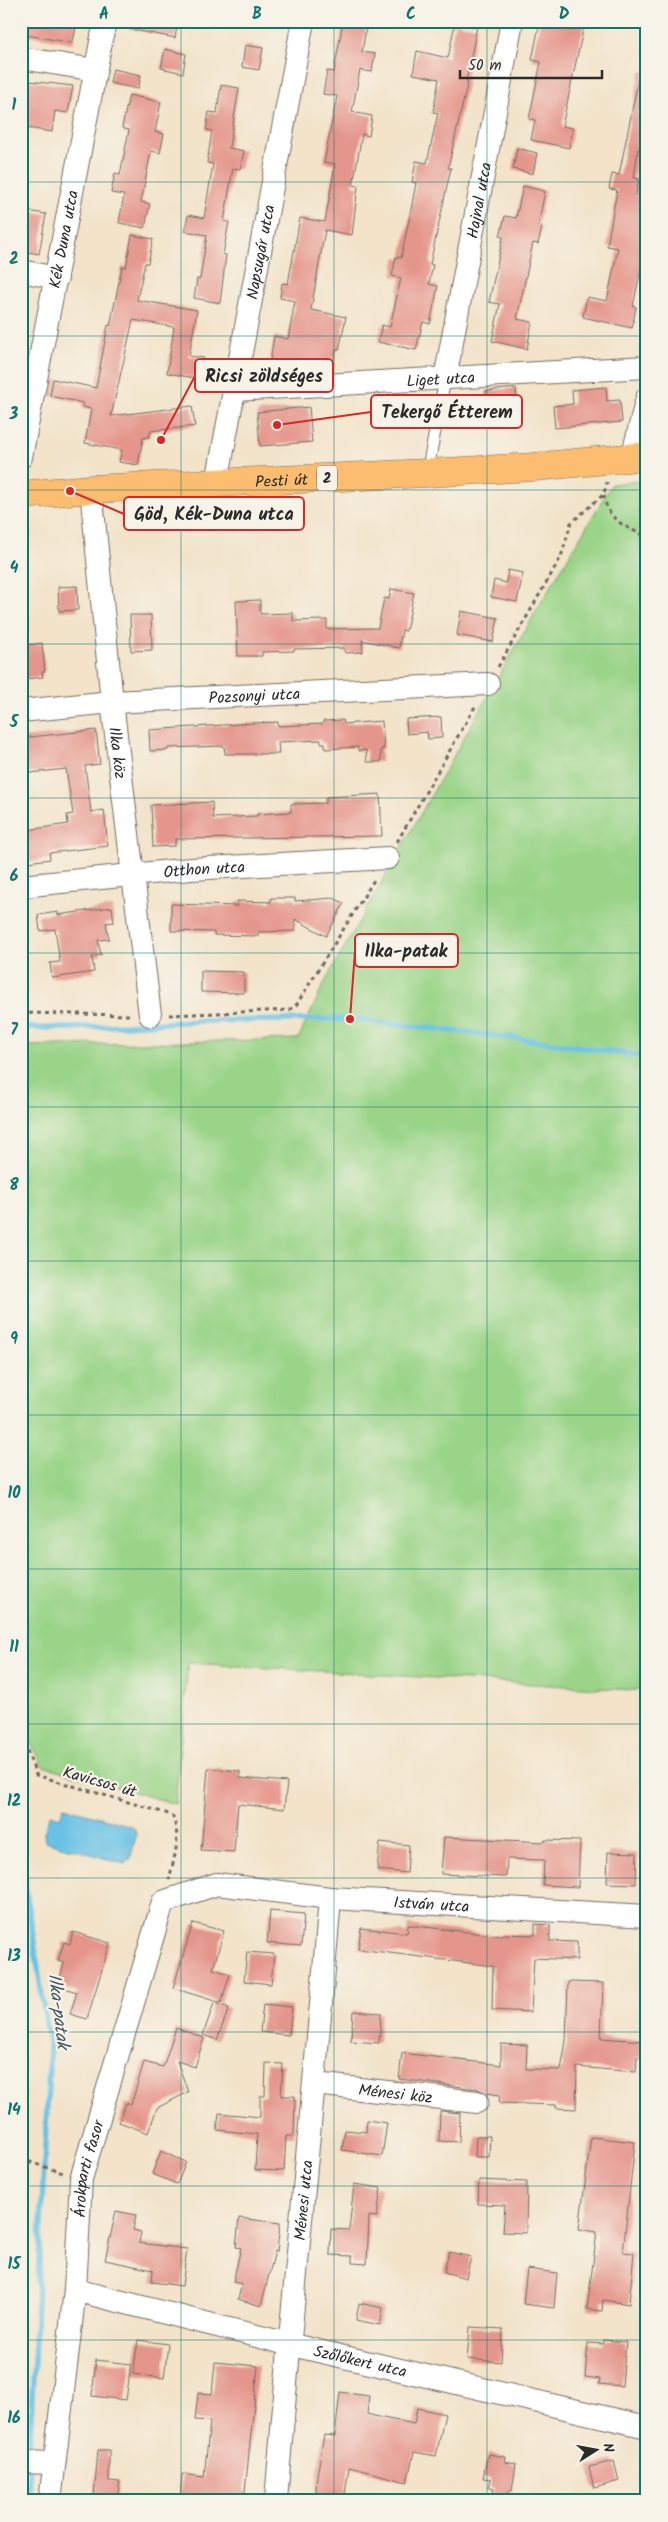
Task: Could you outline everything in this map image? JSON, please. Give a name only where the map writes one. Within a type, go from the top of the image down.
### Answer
[{"type":"main road","name":"Pesti út","points":[[21,495],[217,482],[427,473],[630,458]]},
{"type":"street","name":"Kék Duna utca","points":[[22,453],[105,21]]},
{"type":"street","name":"Napsugár utca","points":[[217,482],[303,21]]},
{"type":"street","name":"Hajnal utca","points":[[445,379],[512,21]]},
{"type":"street","points":[[21,58],[95,70]]},
{"type":"street","points":[[21,272],[57,278]]},
{"type":"street","name":"Liget utca","points":[[234,390],[647,366]]},
{"type":"street","points":[[630,458],[647,398]]},
{"type":"street","name":"Ilka köz","points":[[91,489],[112,702],[150,1015]]},
{"type":"street","name":"Pozsonyi utca","points":[[21,711],[112,702],[488,684]]},
{"type":"street","name":"Otthon utca","points":[[21,886],[134,874],[388,858]]},
{"type":"street","name":"István utca","points":[[163,1902],[217,1884],[330,1898],[647,1916]]},
{"type":"street","name":"Ménesi utca","points":[[276,2501],[288,2344],[316,2084],[330,1898]]},
{"type":"street","name":"Árokparti fasor","points":[[50,2501],[39,2463],[75,2290],[81,2179],[163,1902]]},
{"type":"street","name":"Ménesi köz","points":[[316,2084],[477,2102]]},
{"type":"street","name":"Szőlőkert utca","points":[[75,2290],[288,2344],[647,2427]]},
{"type":"lane","points":[[427,473],[445,379]]},
{"type":"path","points":[[295,1007],[388,858],[561,557],[571,523],[604,494],[630,458]]},
{"type":"path","points":[[604,494],[606,508],[617,521],[647,537]]},
{"type":"path","name":"Kavicsos út","points":[[21,1671],[25,1745],[36,1775],[172,1815],[178,1828],[177,1847],[163,1902]]},
{"type":"path","points":[[21,2159],[64,2174]]},
{"type":"green space","points":[[647,480],[647,1691],[188,1663],[175,1804],[43,1766],[31,1743],[21,1527],[21,1046],[298,1039],[326,980],[539,606],[612,484]]},
{"type":"water","points":[[64,1807],[128,1825],[135,1829],[136,1836],[130,1860],[125,1864],[45,1841],[44,1834],[49,1816],[51,1814],[60,1817]]},
{"type":"building","points":[[21,21],[77,21],[73,43],[21,34]]},
{"type":"building","points":[[130,21],[178,21],[175,38],[129,29]]},
{"type":"building","points":[[343,21],[367,21],[362,52],[375,54],[372,72],[360,70],[352,112],[372,116],[369,136],[362,134],[353,185],[358,186],[352,235],[325,230],[311,310],[346,317],[339,350],[336,350],[333,364],[312,360],[310,368],[270,361],[274,336],[288,339],[295,301],[280,298],[282,283],[288,284],[300,218],[325,222],[335,164],[324,162],[337,96],[323,94],[327,71],[334,72]]},
{"type":"building","points":[[540,21],[585,21],[562,126],[573,128],[569,148],[531,140],[535,120],[529,119],[541,62],[532,60]]},
{"type":"building","points":[[455,23],[477,27],[466,81],[468,81],[448,168],[451,168],[430,264],[433,265],[429,284],[438,286],[430,324],[423,322],[416,350],[378,342],[382,325],[390,327],[401,278],[392,276],[396,257],[401,258],[410,215],[416,183],[412,182],[416,161],[427,163],[438,113],[433,112],[439,79],[413,74],[417,51],[448,58]]},
{"type":"building","points":[[245,45],[263,48],[259,70],[242,67]]},
{"type":"building","points":[[165,49],[186,54],[183,73],[161,68]]},
{"type":"building","points":[[113,69],[141,75],[138,89],[110,83]]},
{"type":"building","points":[[640,71],[647,72],[647,151],[638,149],[634,178],[639,179],[636,195],[647,197],[647,240],[633,306],[636,307],[632,328],[583,317],[587,297],[607,301],[618,248],[607,246],[617,190],[609,189],[612,174],[619,175]]},
{"type":"building","points":[[21,80],[73,86],[68,113],[55,111],[52,132],[21,127]]},
{"type":"building","points":[[221,85],[239,88],[229,148],[244,151],[240,169],[233,168],[224,221],[229,222],[223,254],[226,255],[220,303],[194,298],[197,279],[200,279],[207,235],[185,231],[188,215],[204,218],[213,164],[207,163],[212,131],[206,130],[209,112],[217,113]]},
{"type":"building","points":[[129,95],[161,102],[155,132],[164,134],[160,153],[151,151],[141,202],[150,204],[145,228],[119,223],[124,195],[111,193],[115,173],[120,175],[129,130],[122,128]]},
{"type":"building","points":[[517,148],[537,153],[533,174],[513,169]]},
{"type":"building","points":[[523,186],[545,191],[538,226],[542,227],[538,244],[533,243],[517,319],[532,322],[527,349],[492,341],[500,304],[489,302],[503,237],[500,236],[505,216],[516,218]]},
{"type":"building","points":[[27,211],[46,214],[39,254],[21,251]]},
{"type":"building","points":[[132,235],[153,239],[148,263],[145,263],[137,300],[197,310],[189,356],[204,358],[200,379],[167,373],[174,327],[133,320],[111,416],[192,406],[195,426],[151,431],[149,437],[143,438],[138,465],[119,462],[122,450],[85,443],[91,409],[82,407],[83,403],[50,396],[53,379],[96,388],[108,325],[110,326],[122,267],[126,267]]},
{"type":"building","points":[[606,387],[607,401],[620,400],[622,422],[555,428],[553,406],[573,404],[572,390]]},
{"type":"building","points":[[516,388],[519,420],[489,422],[486,391]]},
{"type":"building","points":[[309,407],[312,442],[260,446],[257,412]]},
{"type":"building","points":[[508,570],[523,573],[517,602],[491,597],[494,580],[506,583]]},
{"type":"building","points":[[77,586],[78,610],[59,611],[58,587]]},
{"type":"building","points":[[391,589],[414,593],[406,631],[402,630],[399,648],[362,640],[363,652],[345,653],[344,648],[294,649],[294,651],[262,652],[262,656],[238,656],[236,601],[260,600],[260,614],[293,613],[293,621],[327,620],[327,629],[378,628],[384,598],[389,599]]},
{"type":"building","points":[[461,611],[498,618],[493,642],[457,635]]},
{"type":"building","points":[[130,615],[151,615],[152,650],[131,651]]},
{"type":"building","points":[[42,643],[45,671],[42,672],[43,677],[26,679],[25,674],[21,674],[21,646]]},
{"type":"building","points":[[441,717],[442,738],[428,739],[427,732],[407,734],[406,719]]},
{"type":"building","points":[[343,720],[344,724],[382,721],[384,749],[381,749],[381,762],[367,762],[366,750],[358,751],[358,747],[325,749],[325,743],[321,743],[321,740],[278,742],[279,754],[225,754],[224,746],[168,748],[168,750],[150,751],[149,730],[278,722],[278,726],[323,724],[323,721]]},
{"type":"building","points":[[96,730],[100,764],[85,766],[91,812],[104,810],[108,846],[49,853],[50,859],[21,863],[21,831],[68,824],[67,815],[73,814],[66,769],[21,774],[21,738]]},
{"type":"building","points":[[380,794],[382,836],[175,839],[175,846],[153,847],[151,805],[212,802],[213,818],[257,816],[257,814],[291,812],[291,804],[326,803],[326,797]]},
{"type":"building","points":[[271,898],[295,898],[295,901],[333,898],[344,903],[326,936],[295,919],[295,931],[258,932],[258,936],[214,935],[214,932],[171,931],[171,904],[237,906],[237,901],[271,902]]},
{"type":"building","points":[[112,907],[114,922],[106,923],[109,939],[98,940],[101,955],[92,957],[94,972],[52,978],[50,963],[60,962],[55,929],[40,931],[38,915],[58,912],[58,915]]},
{"type":"building","points":[[201,971],[244,972],[244,993],[201,992]]},
{"type":"building","points":[[208,1768],[240,1771],[240,1778],[287,1782],[284,1809],[238,1804],[234,1852],[201,1850]]},
{"type":"building","points":[[444,1837],[545,1842],[545,1840],[580,1841],[578,1887],[543,1885],[544,1860],[507,1859],[506,1877],[441,1874]]},
{"type":"building","points":[[380,1842],[409,1845],[407,1873],[377,1870]]},
{"type":"building","points":[[608,1852],[637,1853],[636,1884],[607,1883]]},
{"type":"building","points":[[270,1911],[304,1914],[301,1946],[267,1943]]},
{"type":"building","points":[[193,1923],[224,1931],[213,1969],[230,1974],[221,2003],[173,1988]]},
{"type":"building","points":[[535,1924],[550,1925],[550,1941],[577,1942],[577,1960],[534,1958],[531,2012],[492,2010],[493,1966],[358,1949],[361,1928],[407,1933],[408,1925],[501,1936],[501,1934],[535,1935]]},
{"type":"building","points":[[73,1932],[110,1943],[87,2019],[70,2014],[77,1992],[58,1986],[64,1963],[58,1961],[64,1942],[70,1944]]},
{"type":"building","points":[[247,1952],[274,1954],[271,1984],[244,1981]]},
{"type":"building","points":[[568,1982],[603,1983],[601,2038],[643,2041],[642,2057],[637,2057],[636,2072],[577,2067],[576,2109],[556,2108],[556,2105],[499,2103],[500,2095],[486,2093],[478,2089],[399,2079],[402,2053],[501,2065],[501,2044],[527,2045],[526,2069],[561,2070],[566,2041]]},
{"type":"building","points":[[214,2003],[229,2008],[217,2040],[203,2035]]},
{"type":"building","points":[[263,2004],[292,2007],[289,2035],[260,2032]]},
{"type":"building","points":[[353,2011],[381,2013],[379,2043],[351,2041]]},
{"type":"building","points":[[176,2028],[204,2038],[195,2067],[177,2061],[188,2092],[157,2108],[148,2133],[119,2122],[126,2103],[131,2105],[144,2062],[163,2067]]},
{"type":"building","points":[[266,2063],[283,2064],[281,2096],[295,2096],[294,2136],[286,2136],[284,2171],[255,2170],[257,2134],[217,2130],[219,2113],[260,2117],[260,2096],[265,2096]]},
{"type":"building","points":[[440,2111],[460,2113],[459,2142],[439,2141]]},
{"type":"building","points":[[367,2120],[387,2123],[382,2156],[342,2150],[345,2130],[366,2132]]},
{"type":"building","points":[[476,2136],[490,2136],[489,2157],[475,2157]]},
{"type":"building","points":[[591,2137],[635,2142],[623,2252],[634,2253],[629,2304],[603,2300],[602,2311],[587,2309],[597,2232],[579,2229]]},
{"type":"building","points":[[161,2151],[186,2162],[177,2184],[152,2174]]},
{"type":"building","points":[[479,2180],[527,2182],[526,2233],[503,2232],[505,2205],[478,2204]]},
{"type":"building","points":[[354,2184],[381,2188],[377,2217],[369,2216],[367,2264],[352,2263],[352,2256],[330,2255],[331,2229],[349,2230]]},
{"type":"building","points":[[116,2211],[136,2215],[133,2230],[141,2232],[139,2243],[187,2249],[182,2286],[152,2282],[153,2270],[105,2260]]},
{"type":"building","points":[[239,2218],[280,2223],[277,2252],[275,2251],[261,2306],[238,2299],[242,2284],[233,2282],[241,2248],[236,2247]]},
{"type":"building","points":[[449,2252],[471,2257],[466,2278],[444,2272]]},
{"type":"building","points":[[527,2269],[557,2273],[554,2308],[523,2304]]},
{"type":"building","points":[[359,2303],[383,2308],[380,2325],[356,2320]]},
{"type":"building","points":[[470,2327],[503,2329],[501,2362],[467,2359]]},
{"type":"building","points":[[138,2340],[168,2344],[164,2378],[133,2374]]},
{"type":"building","points":[[604,2340],[626,2342],[622,2386],[599,2384],[600,2379],[585,2377],[588,2343],[603,2344]]},
{"type":"building","points":[[96,2360],[131,2364],[126,2400],[92,2396]]},
{"type":"building","points":[[215,2362],[258,2366],[244,2501],[180,2501],[182,2474],[204,2477],[210,2421],[195,2420],[198,2393],[212,2394]]},
{"type":"building","points":[[340,2392],[369,2396],[367,2414],[378,2417],[414,2424],[417,2408],[445,2414],[436,2456],[414,2452],[407,2482],[349,2467],[344,2501],[324,2501],[325,2493],[316,2491],[317,2476],[324,2435],[335,2436]]},
{"type":"building","points":[[98,2450],[109,2450],[109,2481],[120,2482],[117,2498],[94,2496]]},
{"type":"building","points":[[488,2454],[506,2457],[505,2462],[516,2464],[512,2491],[509,2491],[507,2501],[492,2501],[494,2488],[489,2487],[491,2479],[483,2478]]},
{"type":"building","points":[[614,2461],[619,2481],[594,2488],[589,2467]]},
{"type":"waterway","name":"Ilka-patak","points":[[21,1028],[70,1028],[199,1021],[350,1019],[539,1041],[647,1057]]},
{"type":"waterway","name":"Ilka-patak","points":[[21,1856],[50,2048],[29,2459]]},
{"type":"waterway","name":"Ilka-patak","points":[[29,2468],[29,2501]]},
{"type":"place","name":"Tekergő Étterem","points":[[277,425]]},
{"type":"place","name":"Ricsi zöldséges","points":[[161,440]]},
{"type":"place","name":"Göd, Kék-Duna utca","points":[[70,491]]},
{"type":"place","name":"Ilka-patak","points":[[350,1019]]}]
